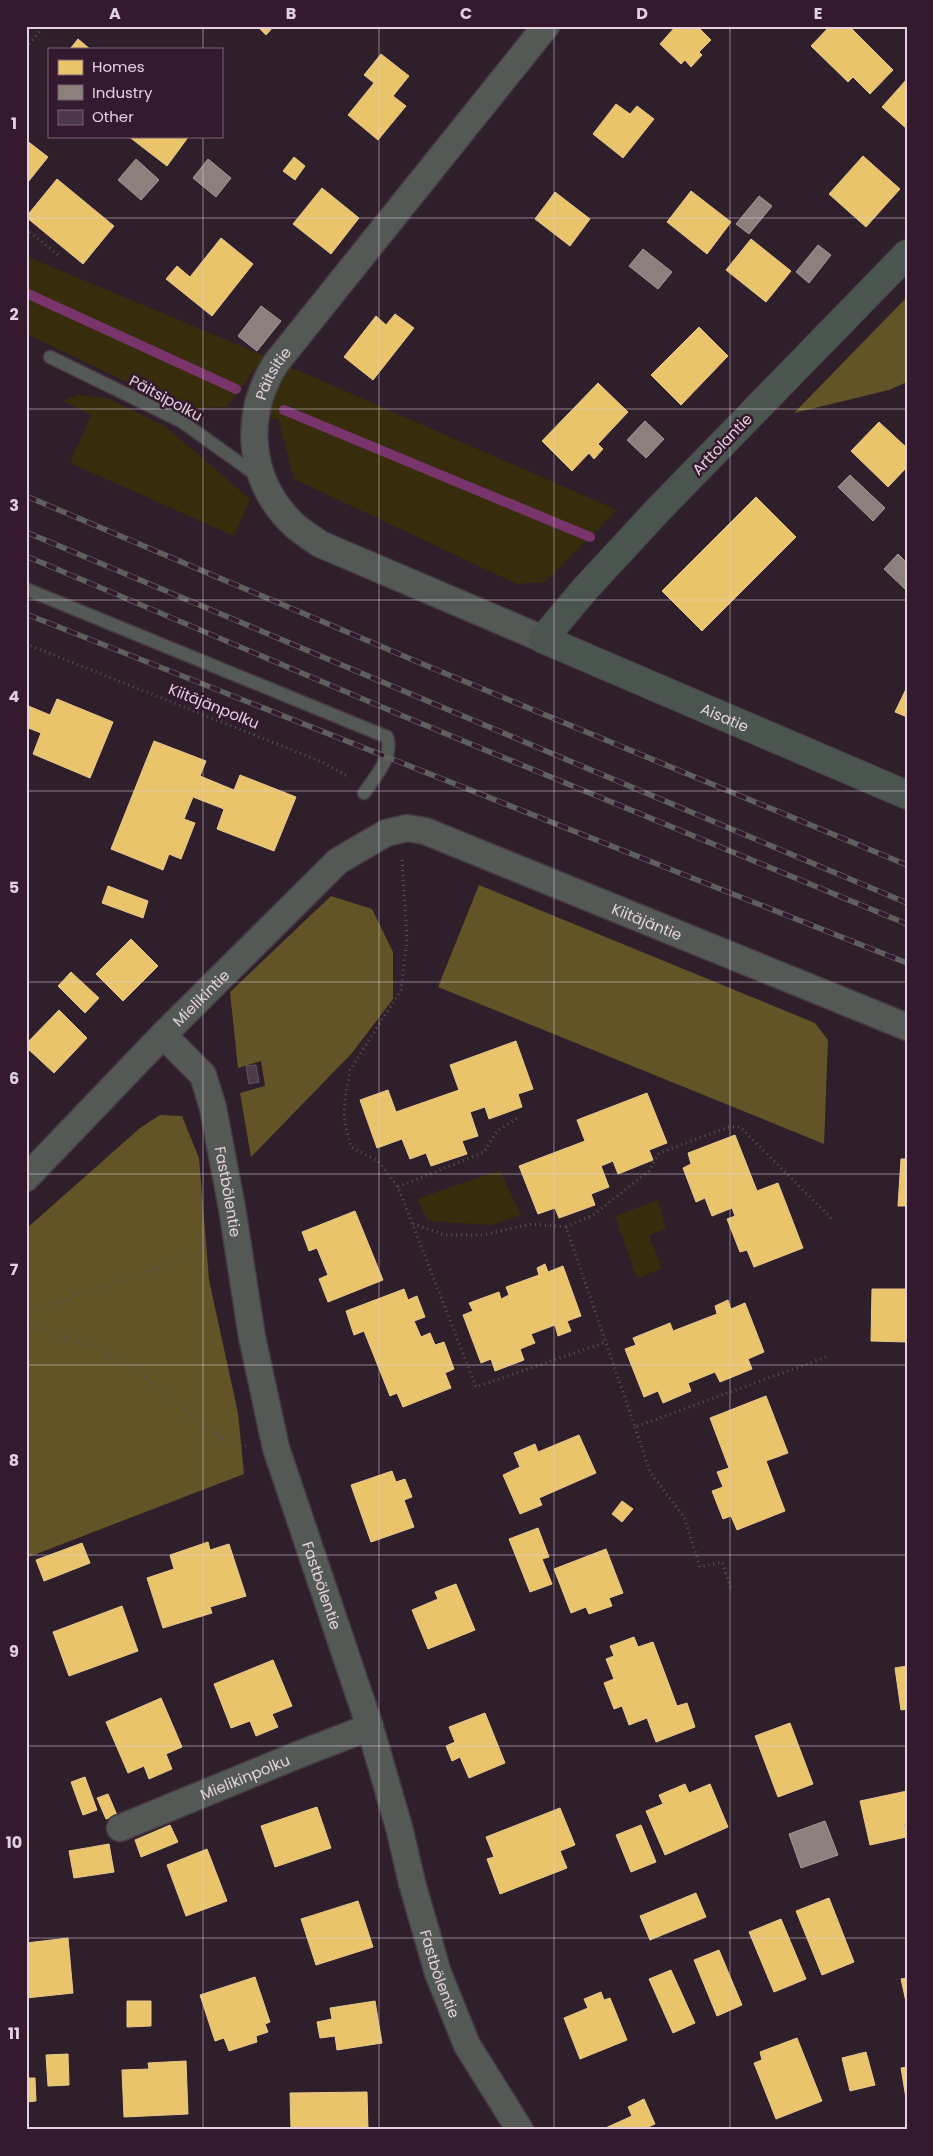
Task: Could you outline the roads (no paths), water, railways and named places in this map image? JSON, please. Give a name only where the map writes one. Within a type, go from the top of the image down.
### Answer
[{"type":"street","name":"Päitsitie","points":[[543,639],[320,544],[296,526],[276,504],[261,479],[254,427],[262,390],[273,367],[546,26]]},
{"type":"street","name":"Arttolantie","points":[[543,639],[585,589],[658,510],[907,254]]},
{"type":"street","name":"Aisatie","points":[[543,639],[907,795]]},
{"type":"street","name":"Kiitäjäntie","points":[[394,842],[406,828],[425,831],[907,1026]]},
{"type":"street","name":"Mielikintie","points":[[26,1178],[163,1035],[338,860],[394,842]]},
{"type":"street","name":"Fastbölentie","points":[[163,1035],[203,1075],[213,1108],[252,1337],[276,1448],[370,1727],[438,1973],[467,2045],[520,2130]]},
{"type":"street","name":"Mielikinpolku","points":[[120,1828],[370,1727]]},
{"type":"lane","name":"Päitsipolku","points":[[50,357],[181,421],[261,479]]},
{"type":"lane","points":[[26,588],[387,737],[390,744],[386,756],[378,773],[364,793]]},
{"type":"waterway","points":[[26,293],[236,389]]},
{"type":"waterway","points":[[284,410],[590,537]]},
{"type":"railway","points":[[26,496],[425,665],[907,865]]},
{"type":"railway","points":[[26,532],[907,903]]},
{"type":"railway","points":[[26,556],[403,716],[907,924]]},
{"type":"railway","points":[[26,614],[907,963]]}]
